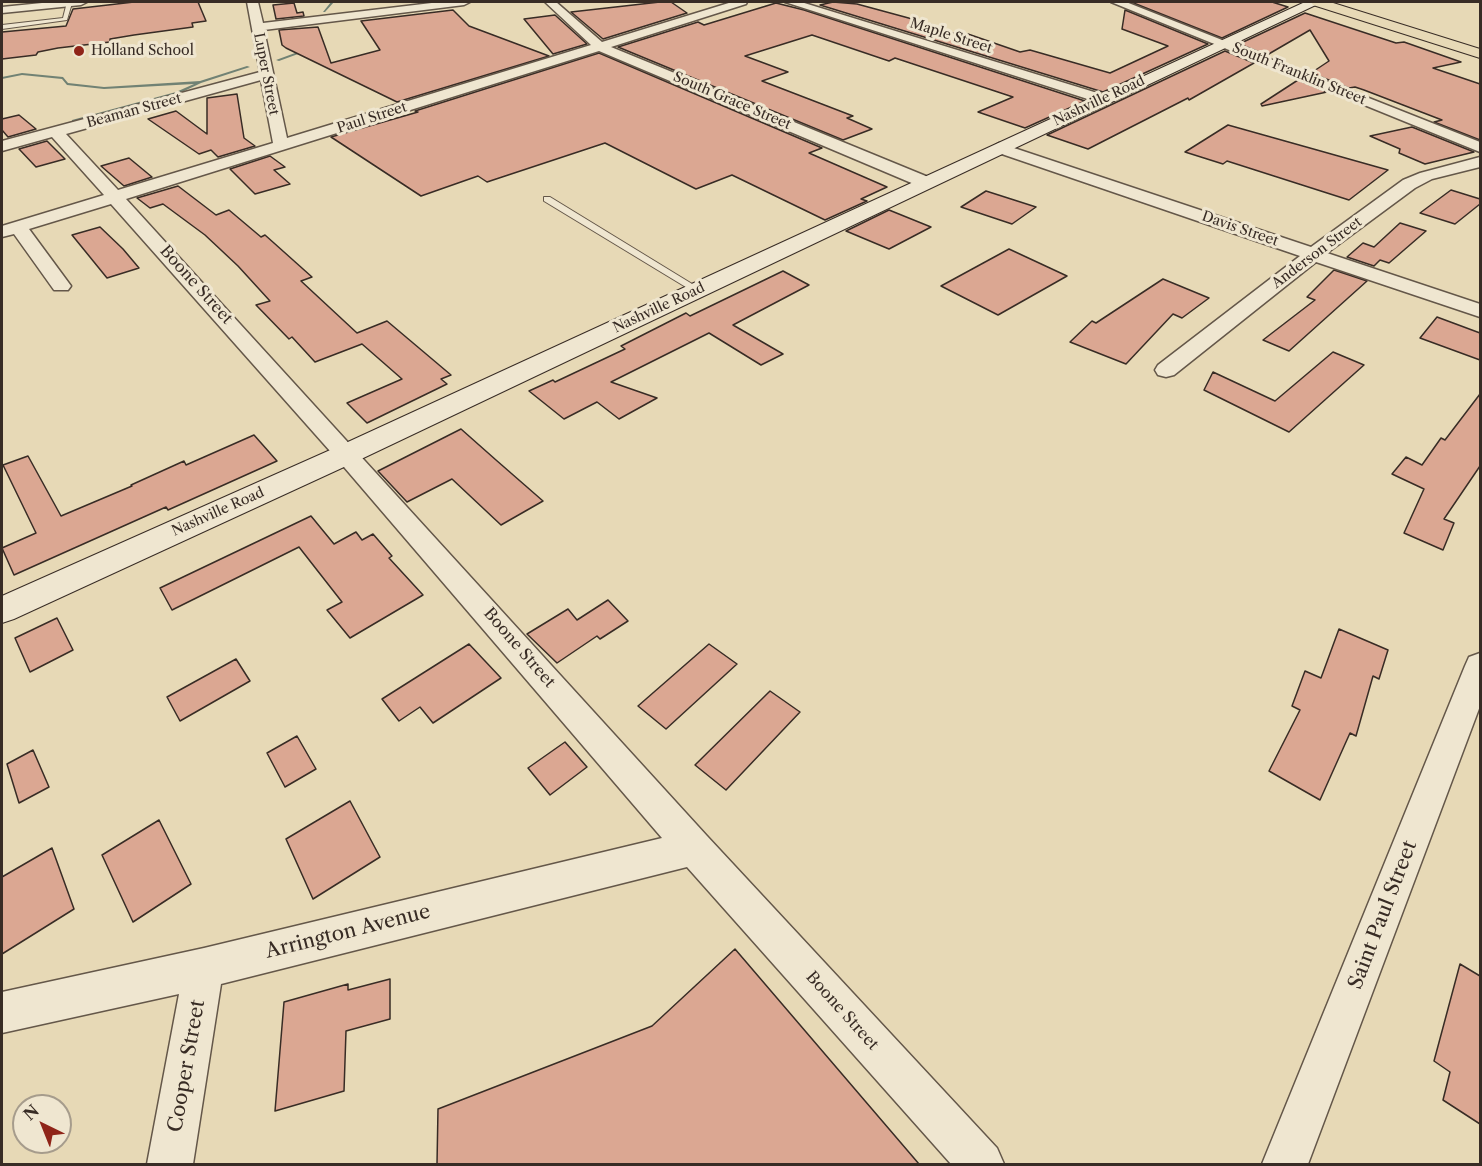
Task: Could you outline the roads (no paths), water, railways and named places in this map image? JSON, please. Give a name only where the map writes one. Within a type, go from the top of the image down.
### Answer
[{"type":"main road","name":"Nashville Road","points":[[2,610],[347,454],[1222,43],[1316,2]]},
{"type":"main road","points":[[1316,2],[1480,54]]},
{"type":"street","name":"Luper Street","points":[[253,2],[281,147]]},
{"type":"street","points":[[257,27],[464,2]]},
{"type":"street","name":"South Grace Street","points":[[550,2],[599,46],[927,183]]},
{"type":"street","name":"Paul Street","points":[[10,230],[742,2]]},
{"type":"street","name":"Maple Street","points":[[791,2],[1102,99]]},
{"type":"street","name":"South Franklin Street","points":[[1117,2],[1480,147]]},
{"type":"street","points":[[2,10],[72,5]]},
{"type":"street","name":"Beaman Street","points":[[2,146],[266,75]]},
{"type":"street","name":"Boone Street","points":[[56,132],[347,454],[694,848],[981,1164]]},
{"type":"street","name":"Davis Street","points":[[999,148],[1480,311]]},
{"type":"street","name":"Anderson Street","points":[[1166,370],[1314,254],[1409,184],[1434,174],[1480,162]]},
{"type":"street","points":[[10,230],[61,286]]},
{"type":"street","name":"Saint Paul Street","points":[[1285,1164],[1480,666]]},
{"type":"street","name":"Arrington Avenue","points":[[2,1013],[204,968],[694,848]]},
{"type":"street","name":"Cooper Street","points":[[170,1164],[204,968]]},
{"type":"lane","points":[[55,12],[72,5]]},
{"type":"lane","points":[[2,27],[65,19],[72,5]]},
{"type":"lane","points":[[548,199],[697,290]]},
{"type":"waterway","points":[[324,11],[332,2]]},
{"type":"waterway","points":[[278,60],[307,50]]},
{"type":"waterway","points":[[200,82],[248,67]]},
{"type":"waterway","points":[[2,78],[22,74],[63,78],[67,84],[104,88],[200,82]]},
{"type":"waterway","points":[[74,121],[177,93],[200,82]]},
{"type":"place","name":"Holland School","points":[[79,51]]}]
